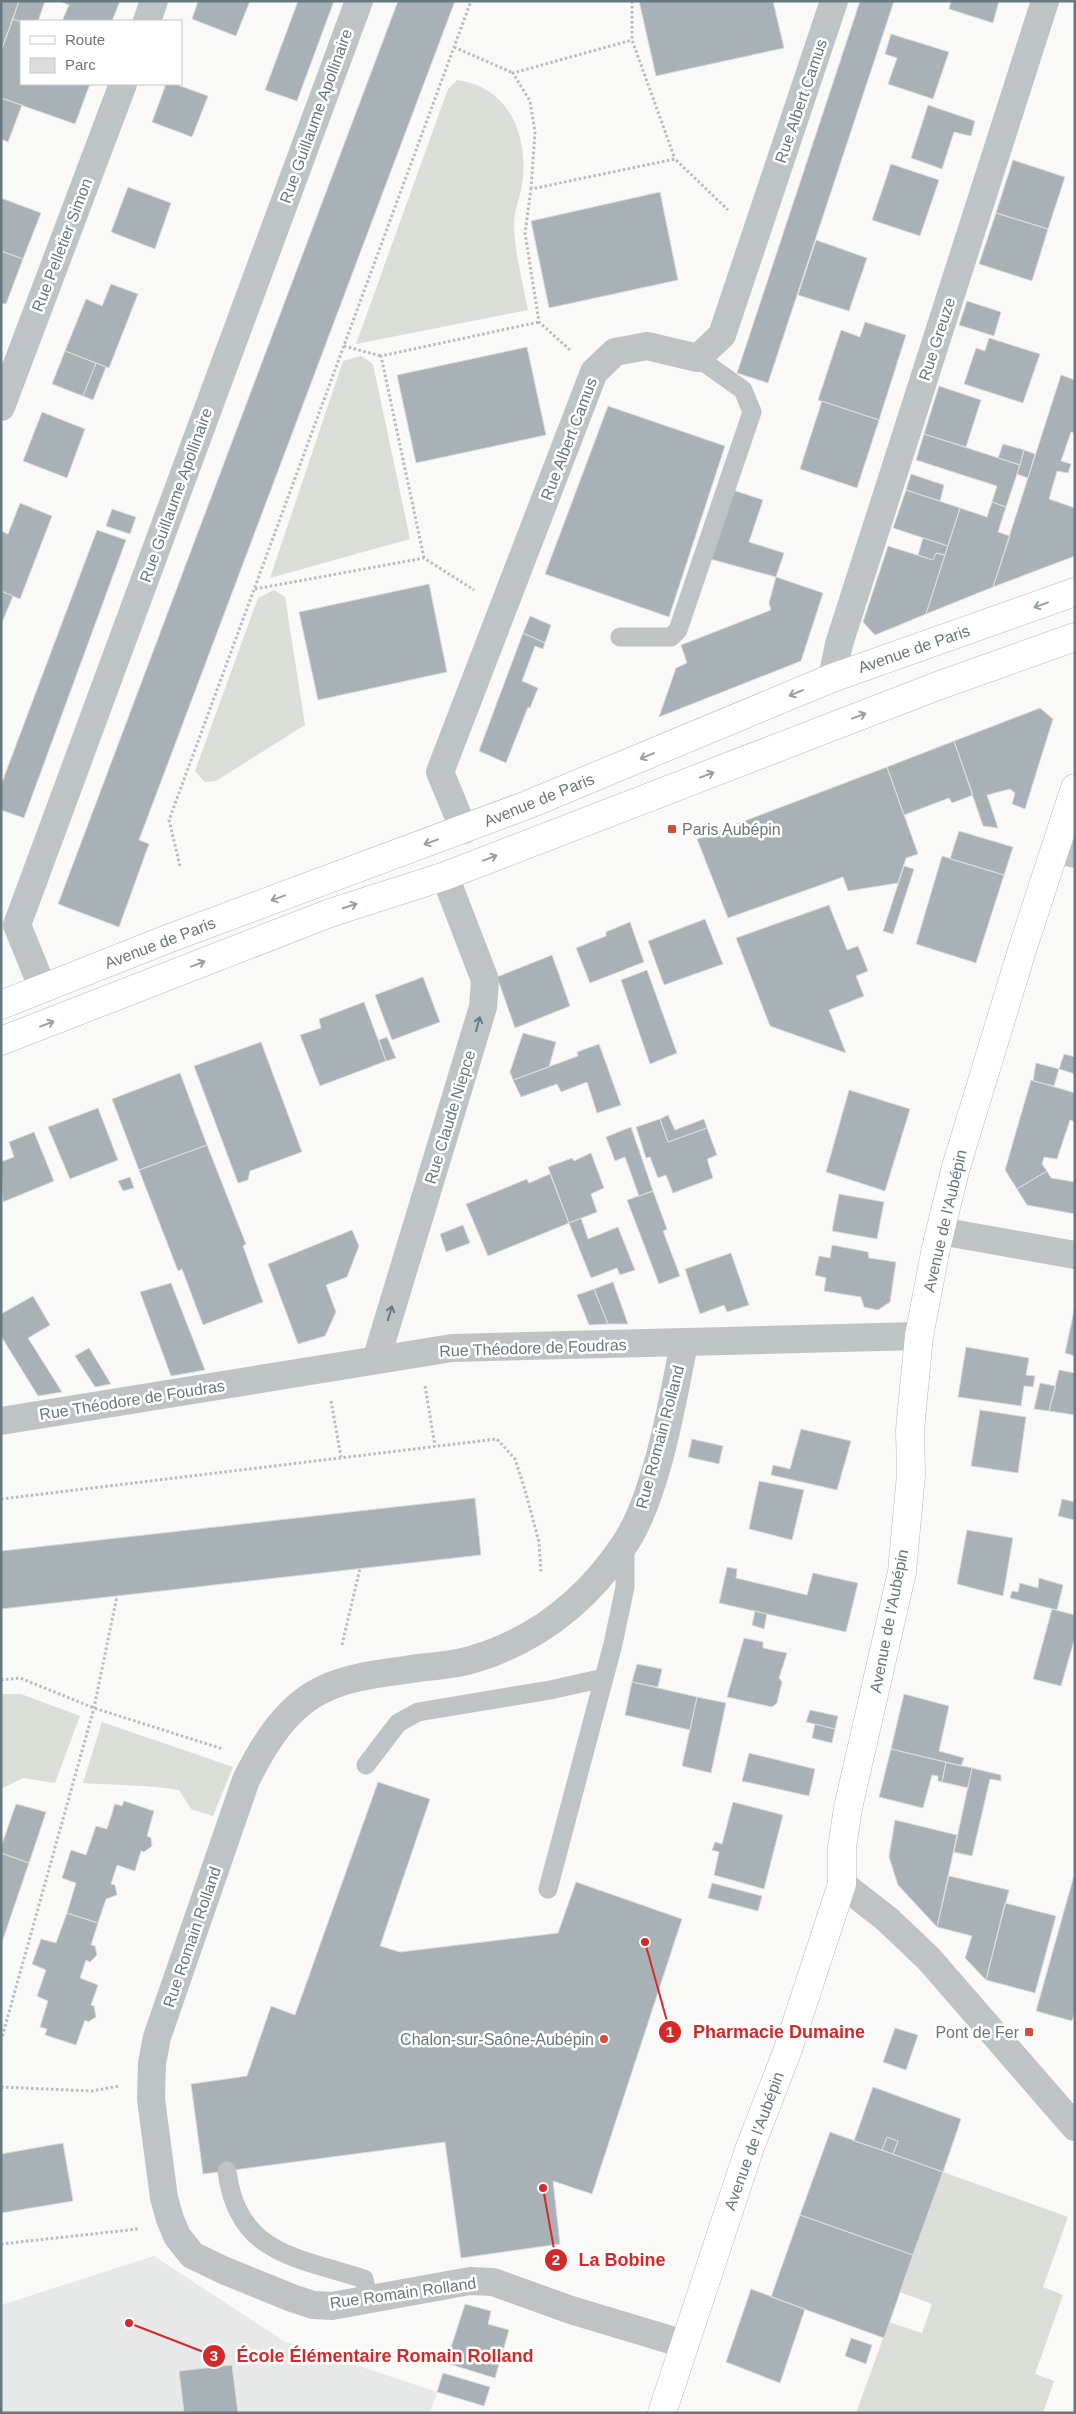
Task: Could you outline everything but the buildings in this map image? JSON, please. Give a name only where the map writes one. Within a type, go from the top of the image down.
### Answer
[{"type":"main road","name":"Avenue de Paris","points":[[1,1005],[170,938],[464,830],[607,773],[832,678],[1075,592]]},
{"type":"main road","name":"Avenue de Paris","points":[[1,1041],[330,913],[444,876],[940,685],[1075,638]]},
{"type":"main road","name":"Avenue de l'Aubépin","points":[[662,2413],[749,2150],[787,2052],[842,1884],[842,1848],[848,1808],[902,1572],[911,1475],[910,1430],[920,1336],[940,1231],[959,1158],[1065,852],[1075,788]]},
{"type":"street","points":[[147,20],[154,1]]},
{"type":"street","name":"Rue Guillaume Apollinaire","points":[[43,989],[9,927],[359,1]]},
{"type":"street","name":"Rue Albert Camus","points":[[464,830],[440,772],[594,372],[615,352],[647,346],[698,358],[722,335],[834,1]]},
{"type":"street","name":"Rue Greuze","points":[[832,678],[839,644],[1045,1]]},
{"type":"street","name":"Rue Pelletier Simon","points":[[1,407],[123,85]]},
{"type":"street","name":"Rue Claude Niepce","points":[[376,1360],[483,1007],[485,980],[444,876]]},
{"type":"street","points":[[940,1231],[1075,1255]]},
{"type":"street","name":"Rue Théodore de Foudras","points":[[1,1421],[452,1348],[920,1336]]},
{"type":"street","name":"Rue Romain Rolland","points":[[684,1343],[650,1487],[625,1544],[599,1578],[571,1606],[538,1632],[509,1647],[472,1660],[374,1675],[326,1688],[299,1703],[276,1729],[258,1756],[246,1780],[157,2037],[151,2081],[151,2098],[164,2198],[170,2219],[178,2236],[192,2256],[312,2305],[332,2306],[470,2281],[493,2282],[571,2310],[684,2344]]},
{"type":"street","points":[[842,1884],[887,1919],[929,1959],[1075,2128]]},
{"type":"lane","points":[[620,637],[671,637],[678,630],[752,412],[743,390],[698,358]]},
{"type":"lane","points":[[548,1889],[613,1644],[624,1587],[625,1544]]},
{"type":"lane","points":[[366,1765],[398,1723],[418,1712],[550,1690],[604,1678]]},
{"type":"lane","points":[[227,2171],[230,2194],[236,2209],[245,2225],[257,2238],[271,2247],[289,2254],[364,2279],[369,2300]]},
{"type":"path","points":[[180,866],[169,820],[472,1]]},
{"type":"path","points":[[632,1],[632,40],[674,159],[726,210],[760,221]]},
{"type":"path","points":[[512,74],[632,40]]},
{"type":"path","points":[[454,47],[512,74],[530,100],[535,132],[531,189],[525,233],[539,322],[594,372]]},
{"type":"path","points":[[531,189],[674,159]]},
{"type":"path","points":[[344,346],[381,356],[539,322]]},
{"type":"path","points":[[381,356],[424,558]]},
{"type":"path","points":[[254,589],[424,558],[503,609]]},
{"type":"path","points":[[419,1353],[435,1446]]},
{"type":"path","points":[[326,1368],[341,1458]]},
{"type":"path","points":[[1,1499],[497,1439],[515,1459],[539,1542],[541,1573]]},
{"type":"path","points":[[1,2041],[94,1708],[116,1596]]},
{"type":"path","points":[[1,1680],[20,1678],[94,1708],[238,1754],[258,1756]]},
{"type":"path","points":[[1,2087],[92,2091],[151,2081]]},
{"type":"path","points":[[1,2244],[147,2228],[170,2219]]},
{"type":"shaded area","points":[[154,2256],[284,2341],[437,2392],[430,2413],[1,2413],[1,2305]]},
{"type":"green space","points":[[457,80],[474,84],[489,92],[501,102],[517,128],[521,144],[523,178],[514,227],[528,310],[356,344],[448,89]]},
{"type":"green space","points":[[361,356],[373,364],[410,539],[270,578],[343,361]]},
{"type":"green space","points":[[274,590],[285,597],[305,725],[216,781],[205,782],[195,771],[258,598]]},
{"type":"green space","points":[[1,1694],[21,1694],[80,1716],[55,1783],[23,1778],[1,1789]]},
{"type":"green space","points":[[102,1722],[233,1767],[213,1816],[191,1809],[179,1790],[83,1783]]},
{"type":"green space","points":[[943,2172],[1068,2217],[1043,2287],[1063,2295],[1035,2374],[1054,2381],[1043,2413],[856,2413],[889,2322],[922,2333],[932,2304],[900,2292]]},
{"type":"place","name":"Paris Aubépin","points":[[672,829]]},
{"type":"place","name":"Pharmacie Dumaine","points":[[645,1942]]},
{"type":"place","name":"Pont de Fer","points":[[1029,2032]]},
{"type":"place","name":"Chalon-sur-Saône-Aubépin","points":[[604,2039]]},
{"type":"place","name":"La Bobine","points":[[543,2188]]},
{"type":"place","name":"École Élémentaire Romain Rolland","points":[[129,2323]]}]
